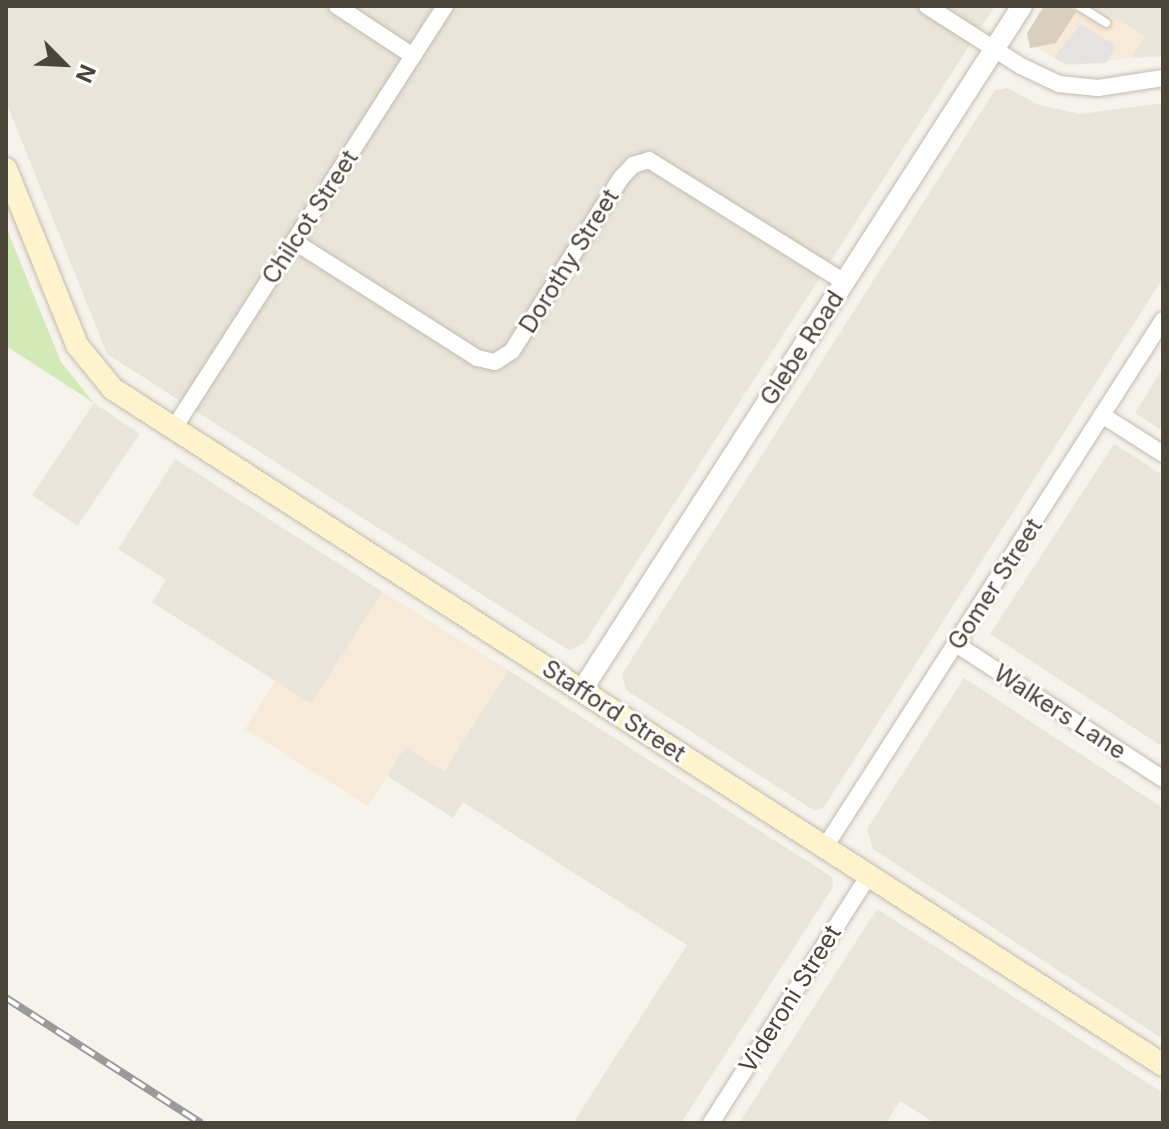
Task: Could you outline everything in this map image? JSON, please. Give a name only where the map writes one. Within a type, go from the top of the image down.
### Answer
[{"type":"main road","name":"Stafford Street","points":[[6,169],[77,345],[107,384],[1163,1065]]},
{"type":"street","points":[[337,6],[413,56]]},
{"type":"street","name":"Chilcot Street","points":[[174,428],[445,6]]},
{"type":"street","points":[[927,6],[1045,79],[1071,87],[1163,78]]},
{"type":"street","name":"Glebe Road","points":[[582,690],[1022,6]]},
{"type":"street","name":"Dorothy Street","points":[[295,242],[477,358],[495,362],[512,351],[621,178],[633,165],[649,160],[844,282]]},
{"type":"street","name":"Gomer Street","points":[[825,847],[1163,320]]},
{"type":"street","points":[[1102,415],[1163,454]]},
{"type":"street","name":"Walkers Lane","points":[[956,644],[1163,779]]},
{"type":"street","name":"Videroni Street","points":[[711,1123],[869,875]]},
{"type":"lane","points":[[1079,6],[1106,23]]},
{"type":"shaded area","points":[[6,6],[995,6],[585,642],[570,651],[107,354],[6,102]]},
{"type":"shaded area","points":[[1048,6],[1094,6],[1145,37],[1131,58],[1067,66],[1026,40]]},
{"type":"shaded area","points":[[1094,6],[1163,6],[1163,56],[1131,58],[1144,36]]},
{"type":"shaded area","points":[[1081,24],[1116,46],[1106,63],[1066,64],[1054,57]]},
{"type":"shaded area","points":[[1008,88],[1039,105],[1080,114],[1163,103],[1163,278],[824,807],[815,811],[626,690],[622,674],[995,90]]},
{"type":"shaded area","points":[[1163,368],[1163,431],[1135,413]]},
{"type":"shaded area","points":[[94,403],[140,434],[78,526],[32,495]]},
{"type":"shaded area","points":[[1114,444],[1163,475],[1163,747],[990,634]]},
{"type":"shaded area","points":[[175,459],[383,592],[311,704],[152,602],[166,580],[118,549]]},
{"type":"shaded area","points":[[383,592],[508,670],[444,771],[405,747],[368,806],[245,729],[275,681],[311,704]]},
{"type":"shaded area","points":[[508,670],[832,877],[833,887],[681,1123],[573,1123],[687,945],[463,802],[453,818],[387,776],[405,747],[444,771]]},
{"type":"shaded area","points":[[964,678],[1163,808],[1163,1039],[873,849],[867,829]]},
{"type":"shaded area","points":[[877,909],[1163,1093],[1163,1123],[935,1123],[900,1101],[886,1123],[739,1123]]},
{"type":"green space","points":[[6,227],[61,362],[94,403],[6,346]]},
{"type":"building","points":[[1044,6],[1068,6],[1076,12],[1056,43],[1030,48],[1027,33]]},
{"type":"railway","points":[[6,998],[201,1123]]}]
